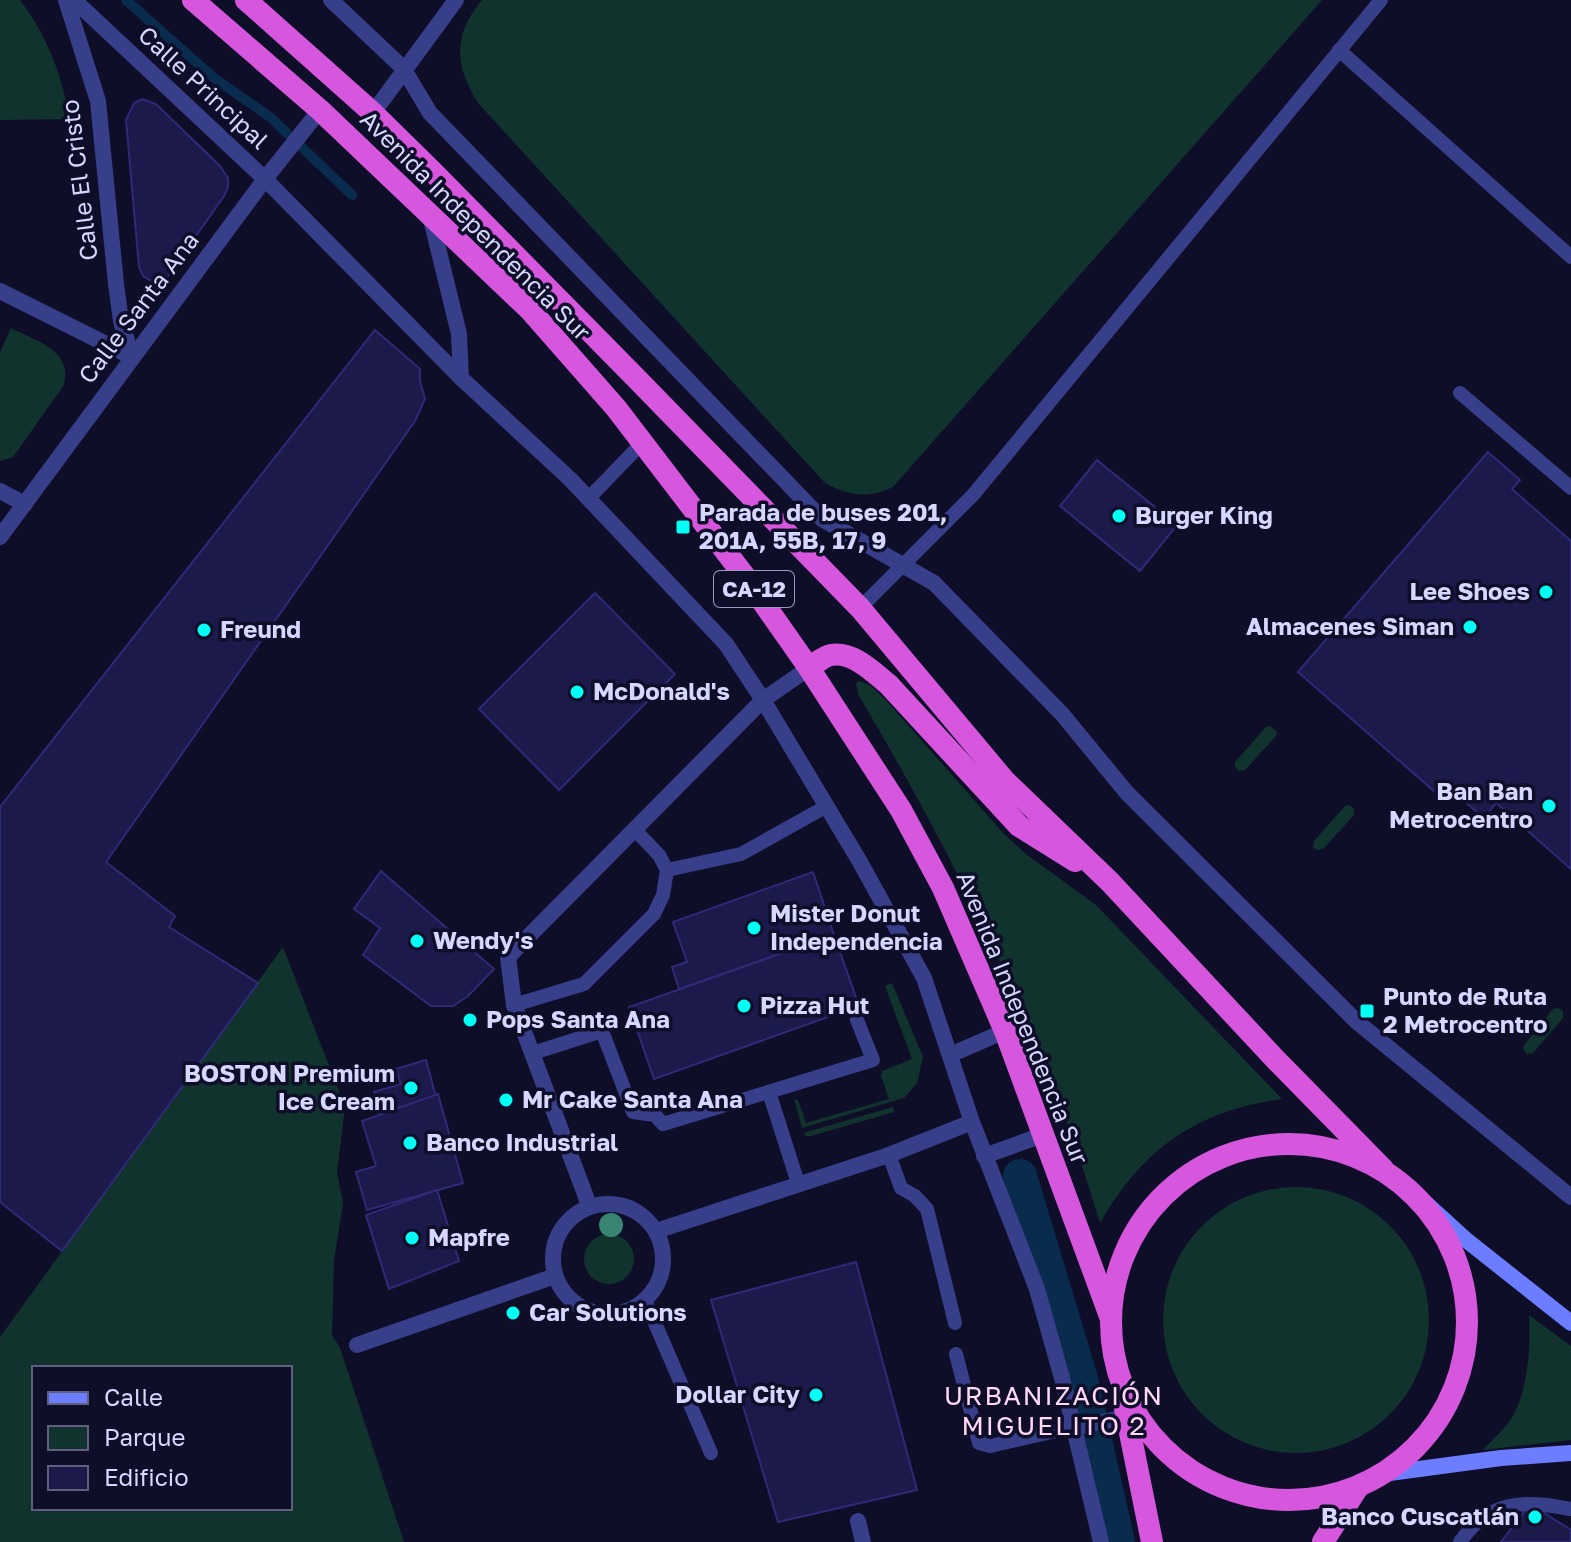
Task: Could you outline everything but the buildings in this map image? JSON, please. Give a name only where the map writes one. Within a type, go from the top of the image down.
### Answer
[{"type":"highway","name":"Avenida Independencia Sur","points":[[193,0],[320,110],[530,310],[616,408],[746,578],[809,668],[901,810],[936,875],[1005,1031],[1111,1319]]},
{"type":"highway","name":"Avenida Independencia Sur","points":[[246,0],[373,113],[860,608],[1005,781],[1110,882],[1276,1060],[1383,1169]]},
{"type":"highway","points":[[809,668],[829,655],[840,655],[865,666],[888,684],[1019,826],[1110,882]]},
{"type":"highway","points":[[1119,1374],[1128,1399],[1150,1433],[1179,1463],[1201,1478],[1252,1497],[1279,1500],[1332,1495],[1358,1487],[1404,1459],[1443,1412],[1457,1384],[1465,1354],[1468,1324],[1466,1293],[1452,1249],[1429,1209],[1408,1187],[1357,1155],[1330,1147],[1287,1143],[1244,1148],[1217,1158],[1169,1189],[1133,1235],[1118,1276],[1111,1319],[1113,1348],[1152,1542]]},
{"type":"highway","points":[[1323,1542],[1358,1487]]},
{"type":"main road","points":[[1408,1187],[1465,1239],[1571,1323]]},
{"type":"main road","points":[[1382,1474],[1501,1458],[1571,1453]]},
{"type":"street","name":"Calle El Cristo","points":[[66,0],[98,101],[116,284],[121,321],[132,357]]},
{"type":"street","name":"Calle Principal","points":[[74,0],[265,179],[461,378],[589,498],[726,644],[827,806],[924,978],[984,1156],[1037,1289],[1101,1542]]},
{"type":"street","points":[[331,0],[403,68],[430,113],[822,519],[934,583],[1062,714],[1127,793],[1356,1021],[1571,1197]]},
{"type":"street","points":[[373,113],[403,68],[456,0]]},
{"type":"street","name":"Calle Santa Ana","points":[[0,537],[265,179],[320,110]]},
{"type":"street","points":[[430,214],[459,334],[461,378]]},
{"type":"street","points":[[0,291],[132,357]]},
{"type":"street","points":[[0,491],[25,504]]},
{"type":"street","points":[[589,1205],[514,1005],[508,957],[763,700],[809,668]]},
{"type":"street","points":[[950,1055],[1005,1031]]},
{"type":"street","points":[[656,1231],[889,1155],[972,1122]]},
{"type":"street","points":[[984,1156],[1043,1135]]},
{"type":"street","points":[[615,1203],[631,1208],[645,1217],[656,1231],[663,1249],[663,1267],[657,1285],[645,1300],[630,1310],[612,1315],[594,1313],[577,1305],[564,1292],[555,1276],[552,1257],[556,1239],[565,1222],[589,1205],[615,1203]]},
{"type":"street","points":[[357,1345],[555,1276]]},
{"type":"street","points":[[1074,1427],[1127,1417]]},
{"type":"street","points":[[858,1521],[863,1542]]},
{"type":"lane","points":[[860,608],[973,495],[1381,0]]},
{"type":"lane","points":[[1339,50],[1571,257]]},
{"type":"lane","points":[[1460,393],[1571,488]]},
{"type":"lane","points":[[589,498],[642,443]]},
{"type":"lane","points":[[667,870],[741,854],[827,806]]},
{"type":"lane","points":[[514,1005],[584,984],[654,914],[663,895],[667,870],[659,855],[634,829]]},
{"type":"lane","points":[[533,1053],[602,1031],[633,1112],[655,1115],[663,1124],[873,1060],[857,1020]]},
{"type":"lane","points":[[769,1092],[798,1183]]},
{"type":"lane","points":[[889,1155],[901,1188],[915,1196],[927,1209],[955,1323]]},
{"type":"lane","points":[[645,1300],[711,1453]]},
{"type":"lane","points":[[956,1354],[979,1443],[990,1446],[1074,1427]]},
{"type":"lane","points":[[1460,1542],[1472,1524],[1508,1505],[1529,1502],[1571,1509]]},
{"type":"green space","points":[[0,0],[20,0],[38,28],[58,71],[70,119],[0,120]]},
{"type":"green space","points":[[482,0],[1322,0],[893,487],[867,494],[842,491],[825,483],[478,103],[465,76],[460,51],[465,26]]},
{"type":"green space","points":[[11,328],[50,348],[63,363],[65,373],[64,385],[13,457],[0,461],[0,352]]},
{"type":"green space","points":[[860,681],[885,699],[1004,834],[1096,905],[1282,1099],[1251,1104],[1224,1113],[1175,1137],[1134,1174],[1100,1223],[1078,1153],[1025,1017],[930,821],[858,694],[856,683]]},
{"type":"green space","points":[[1270,726],[1277,732],[1276,736],[1245,770],[1239,771],[1235,762]]},
{"type":"green space","points":[[1349,805],[1354,809],[1354,815],[1323,849],[1313,847],[1314,841]]},
{"type":"green space","points":[[283,947],[345,1107],[337,1172],[343,1203],[334,1260],[332,1335],[340,1348],[404,1542],[0,1542],[0,1337]]},
{"type":"green space","points":[[892,983],[923,1057],[917,1083],[904,1098],[802,1128],[794,1099],[798,1100],[806,1123],[889,1099],[882,1071],[912,1059],[885,986]]},
{"type":"green space","points":[[1553,1009],[1563,1011],[1563,1018],[1533,1053],[1527,1054],[1524,1045]]},
{"type":"green space","points":[[893,1107],[894,1112],[811,1136],[803,1133]]},
{"type":"green space","points":[[1283,1187],[1309,1187],[1335,1192],[1359,1202],[1381,1217],[1399,1235],[1414,1257],[1424,1281],[1429,1320],[1424,1359],[1414,1383],[1399,1405],[1381,1423],[1359,1438],[1335,1448],[1309,1453],[1283,1453],[1257,1448],[1233,1438],[1211,1423],[1193,1405],[1178,1383],[1168,1359],[1163,1333],[1163,1307],[1168,1281],[1178,1257],[1193,1235],[1211,1217],[1233,1202],[1257,1192]]},
{"type":"green space","points":[[609,1234],[627,1241],[634,1259],[627,1277],[609,1284],[591,1277],[584,1259],[591,1241]]},
{"type":"green space","points":[[1529,1315],[1571,1346],[1571,1440],[1483,1450],[1507,1425],[1518,1405],[1527,1367]]},
{"type":"waterway","points":[[126,0],[214,78],[270,117],[352,195]]},
{"type":"waterway","points":[[1020,1176],[1081,1379],[1118,1542]]},
{"type":"place","name":"Burger King","points":[[1119,516]]},
{"type":"place","name":"Parada de buses 201, 201A, 55B, 17, 9","points":[[683,527]]},
{"type":"place","name":"Lee Shoes","points":[[1546,592]]},
{"type":"place","name":"Almacenes Siman","points":[[1470,627]]},
{"type":"place","name":"Freund","points":[[204,630]]},
{"type":"place","name":"McDonald's","points":[[577,692]]},
{"type":"place","name":"Ban Ban Metrocentro","points":[[1549,806]]},
{"type":"place","name":"Mister Donut Independencia","points":[[754,928]]},
{"type":"place","name":"Wendy's","points":[[417,941]]},
{"type":"place","name":"Pizza Hut","points":[[744,1006]]},
{"type":"place","name":"Punto de Ruta 2 Metrocentro","points":[[1367,1011]]},
{"type":"place","name":"Pops Santa Ana","points":[[470,1020]]},
{"type":"place","name":"BOSTON Premium Ice Cream","points":[[411,1088]]},
{"type":"place","name":"Mr Cake Santa Ana","points":[[506,1100]]},
{"type":"place","name":"Banco Industrial","points":[[410,1143]]},
{"type":"place","name":"Mapfre","points":[[412,1238]]},
{"type":"place","name":"Car Solutions","points":[[513,1313]]},
{"type":"place","name":"Dollar City","points":[[816,1395]]},
{"type":"place","name":"Banco Cuscatlán","points":[[1535,1517]]},
{"type":"district","name":"URBANIZACIÓN MIGUELITO 2","points":[[1054,1411]]}]
